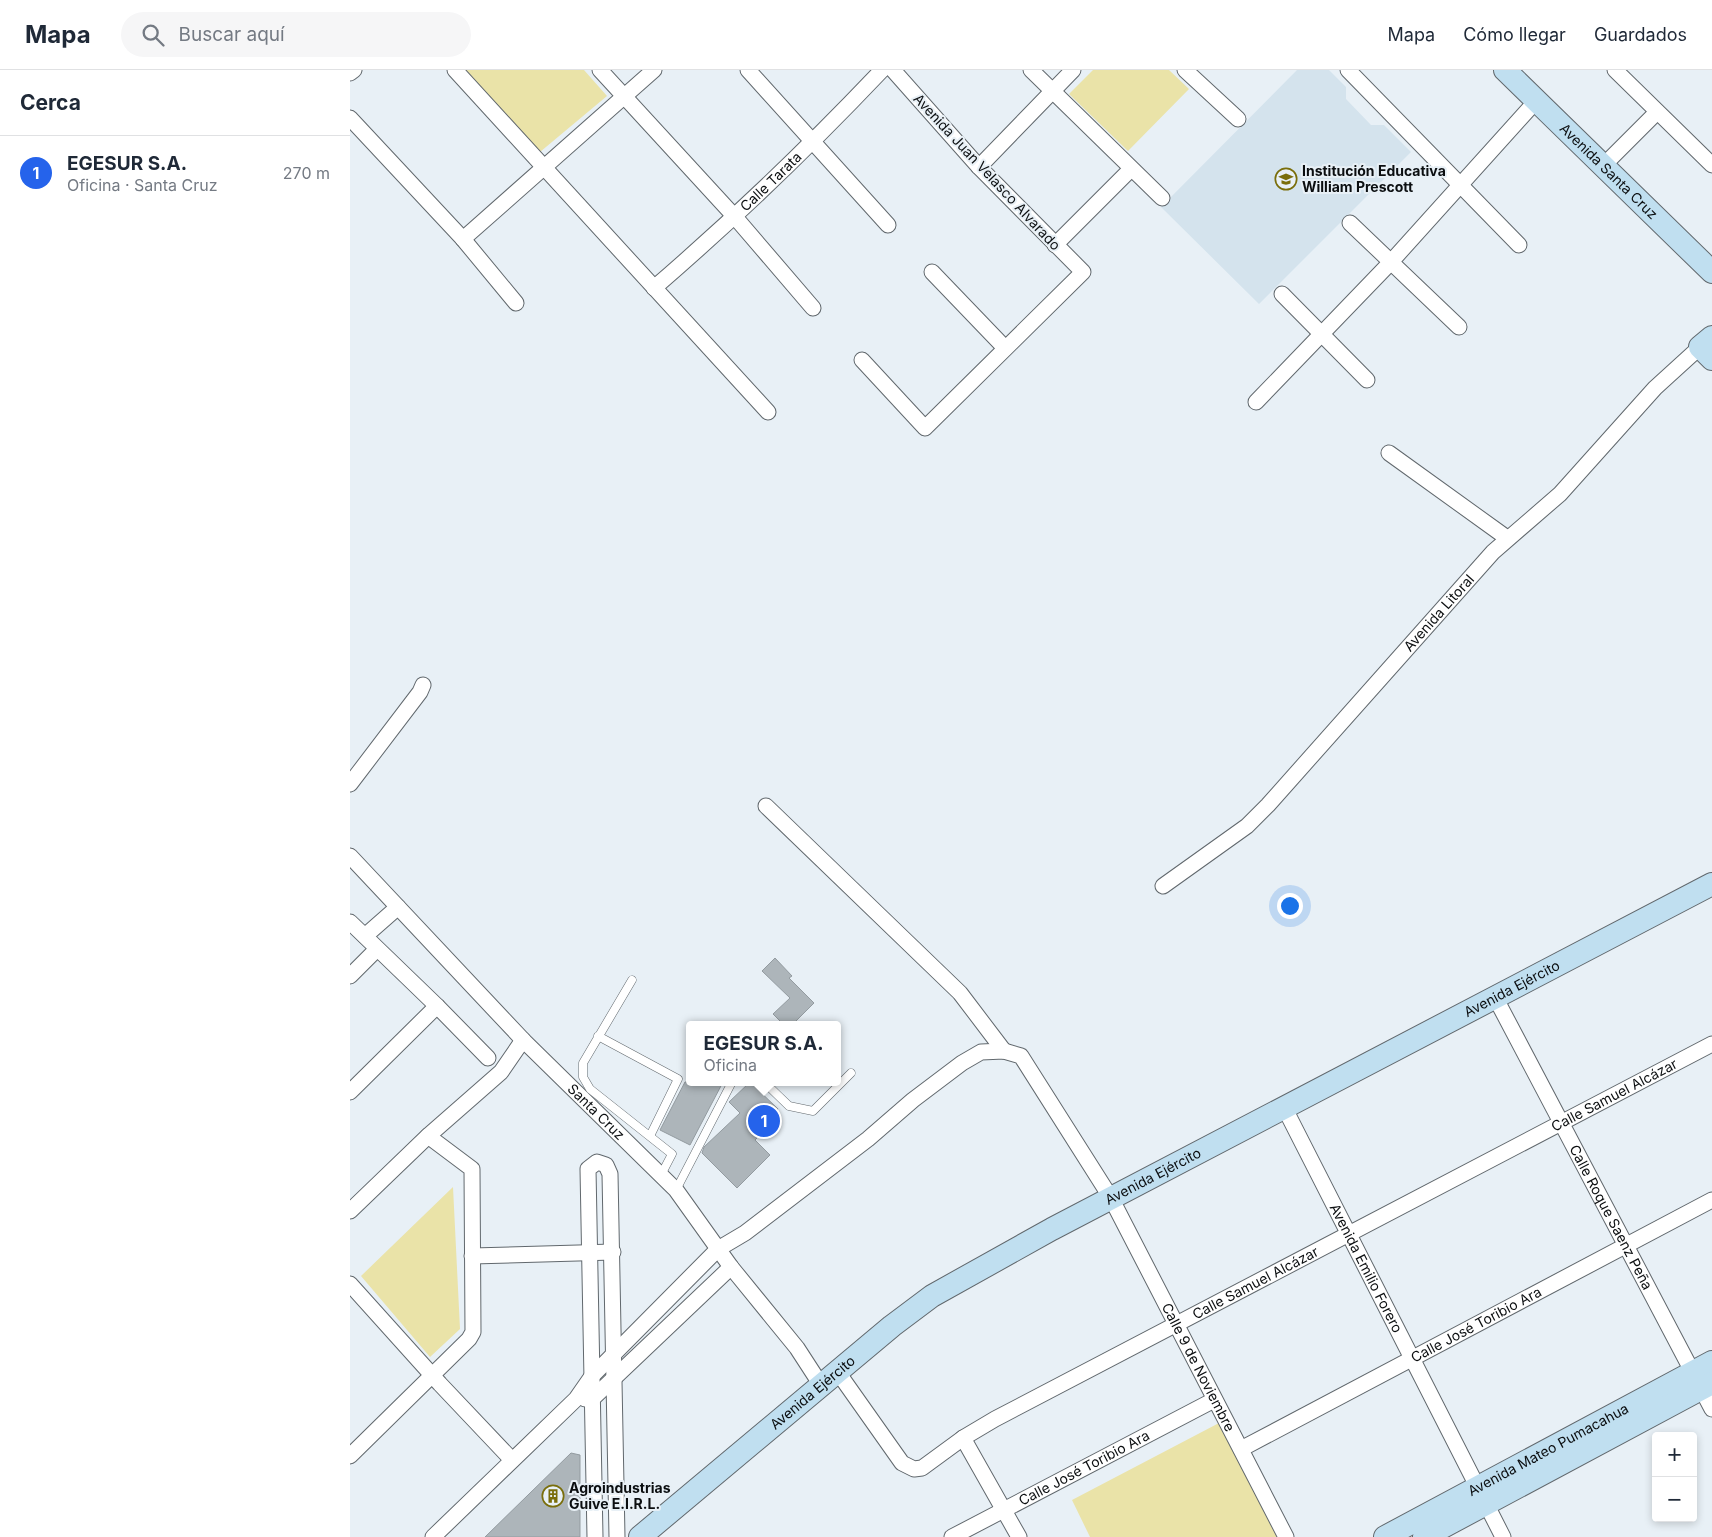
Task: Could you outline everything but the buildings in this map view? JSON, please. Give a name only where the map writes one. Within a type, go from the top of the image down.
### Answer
[{"type":"main road","name":"Avenida Santa Cruz","points":[[1505,70],[1712,272]]},
{"type":"main road","name":"Avenida Ejército","points":[[640,1537],[829,1378],[932,1296],[1111,1198],[1284,1107],[1495,997],[1710,889]]},
{"type":"main road","name":"Avenida Mateo Pumacahua","points":[[1385,1537],[1482,1496],[1704,1377]]},
{"type":"main road","name":"Avenida Mateo Pumacahua","points":[[1424,1537],[1482,1496]]},
{"type":"street","points":[[350,73],[354,70]]},
{"type":"street","points":[[455,70],[768,412]]},
{"type":"street","points":[[600,70],[735,217],[813,308]]},
{"type":"street","points":[[464,239],[654,70]]},
{"type":"street","points":[[748,70],[815,141],[888,225]]},
{"type":"street","name":"Calle Tarata","points":[[654,288],[735,217],[815,141],[882,70]]},
{"type":"street","name":"Avenida Juan Velasco Alvarado","points":[[893,70],[979,167],[1083,272],[1005,348]]},
{"type":"street","points":[[1031,70],[1162,198]]},
{"type":"street","points":[[979,167],[1073,70]]},
{"type":"street","points":[[1185,70],[1238,119]]},
{"type":"street","points":[[1348,70],[1519,245]]},
{"type":"street","points":[[1614,70],[1712,165]]},
{"type":"street","points":[[1256,402],[1390,263],[1536,101]]},
{"type":"street","points":[[1603,166],[1657,112]]},
{"type":"street","points":[[350,118],[464,239],[516,303]]},
{"type":"street","points":[[1055,245],[1132,169]]},
{"type":"street","points":[[1350,223],[1390,263],[1460,327]]},
{"type":"street","points":[[862,360],[925,428],[1005,348],[932,272]]},
{"type":"street","points":[[1282,294],[1367,380]]},
{"type":"street","name":"Avenida Litoral","points":[[1163,886],[1247,826],[1268,805],[1507,538],[1560,494],[1655,388],[1708,347]]},
{"type":"street","points":[[1389,453],[1507,538]]},
{"type":"street","points":[[350,784],[420,692],[423,685]]},
{"type":"street","points":[[766,806],[960,993],[1004,1051]]},
{"type":"street","name":"Santa Cruz","points":[[350,856],[524,1040],[676,1190],[731,1267],[797,1348],[829,1378]]},
{"type":"street","points":[[365,936],[398,907]]},
{"type":"street","points":[[350,922],[488,1058]]},
{"type":"street","points":[[350,976],[377,950]]},
{"type":"street","name":"Calle Roque Saenz Peña","points":[[1495,997],[1626,1246],[1704,1377],[1712,1410]]},
{"type":"street","points":[[350,1092],[437,1006]]},
{"type":"street","points":[[350,1211],[428,1136],[501,1072],[524,1040]]},
{"type":"street","name":"Calle Samuel Alcázar","points":[[829,1378],[908,1467],[914,1470],[922,1468],[963,1438],[1174,1324],[1712,1044]]},
{"type":"street","points":[[433,1537],[576,1399],[592,1376],[614,1356],[718,1249],[745,1233],[868,1139],[912,1100],[962,1063],[981,1052],[1004,1051]]},
{"type":"street","name":"Calle 9 de Noviembre","points":[[1004,1051],[1021,1056],[1111,1198],[1174,1324],[1286,1537]]},
{"type":"street","name":"Avenida Emilio Forero","points":[[1284,1107],[1503,1537]]},
{"type":"street","points":[[351,1452],[469,1339],[473,1332],[472,1169],[428,1136]]},
{"type":"street","points":[[596,1537],[588,1169],[597,1162],[606,1165],[610,1174],[617,1537]]},
{"type":"street","name":"Calle José Toribio Ara","points":[[1241,1450],[1712,1200]]},
{"type":"street","points":[[472,1256],[613,1252]]},
{"type":"street","points":[[576,1399],[592,1399],[614,1381],[731,1267]]},
{"type":"street","points":[[350,1284],[512,1460]]},
{"type":"street","name":"Calle José Toribio Ara","points":[[952,1537],[1214,1400]]},
{"type":"street","points":[[963,1438],[1019,1537]]},
{"type":"lane","points":[[632,980],[583,1063],[583,1077],[590,1089],[672,1154],[661,1175]]},
{"type":"lane","points":[[598,1036],[678,1079],[650,1136]]},
{"type":"lane","points":[[841,1082],[850,1073]]},
{"type":"lane","points":[[676,1190],[730,1086]]},
{"type":"lane","points":[[768,1086],[789,1106],[813,1111],[837,1086]]},
{"type":"shaded area","points":[[466,70],[584,70],[607,96],[540,152]]},
{"type":"shaded area","points":[[1093,70],[1169,70],[1189,89],[1128,151],[1069,94]]},
{"type":"shaded area","name":"Institución Educativa William Prescott","points":[[1297,70],[1329,70],[1346,87],[1346,99],[1371,125],[1384,125],[1411,152],[1259,304],[1161,207]]},
{"type":"shaded area","points":[[453,1187],[460,1329],[430,1357],[361,1276]]},
{"type":"shaded area","points":[[1219,1423],[1277,1537],[1090,1537],[1072,1500]]},
{"type":"place","name":"Institución Educativa William Prescott","points":[[1286,179]]},
{"type":"place","name":"EGESUR S.A.","points":[[764,1121]]},
{"type":"place","name":"Agroindustrias Guive E.I.R.L.","points":[[553,1496]]}]
